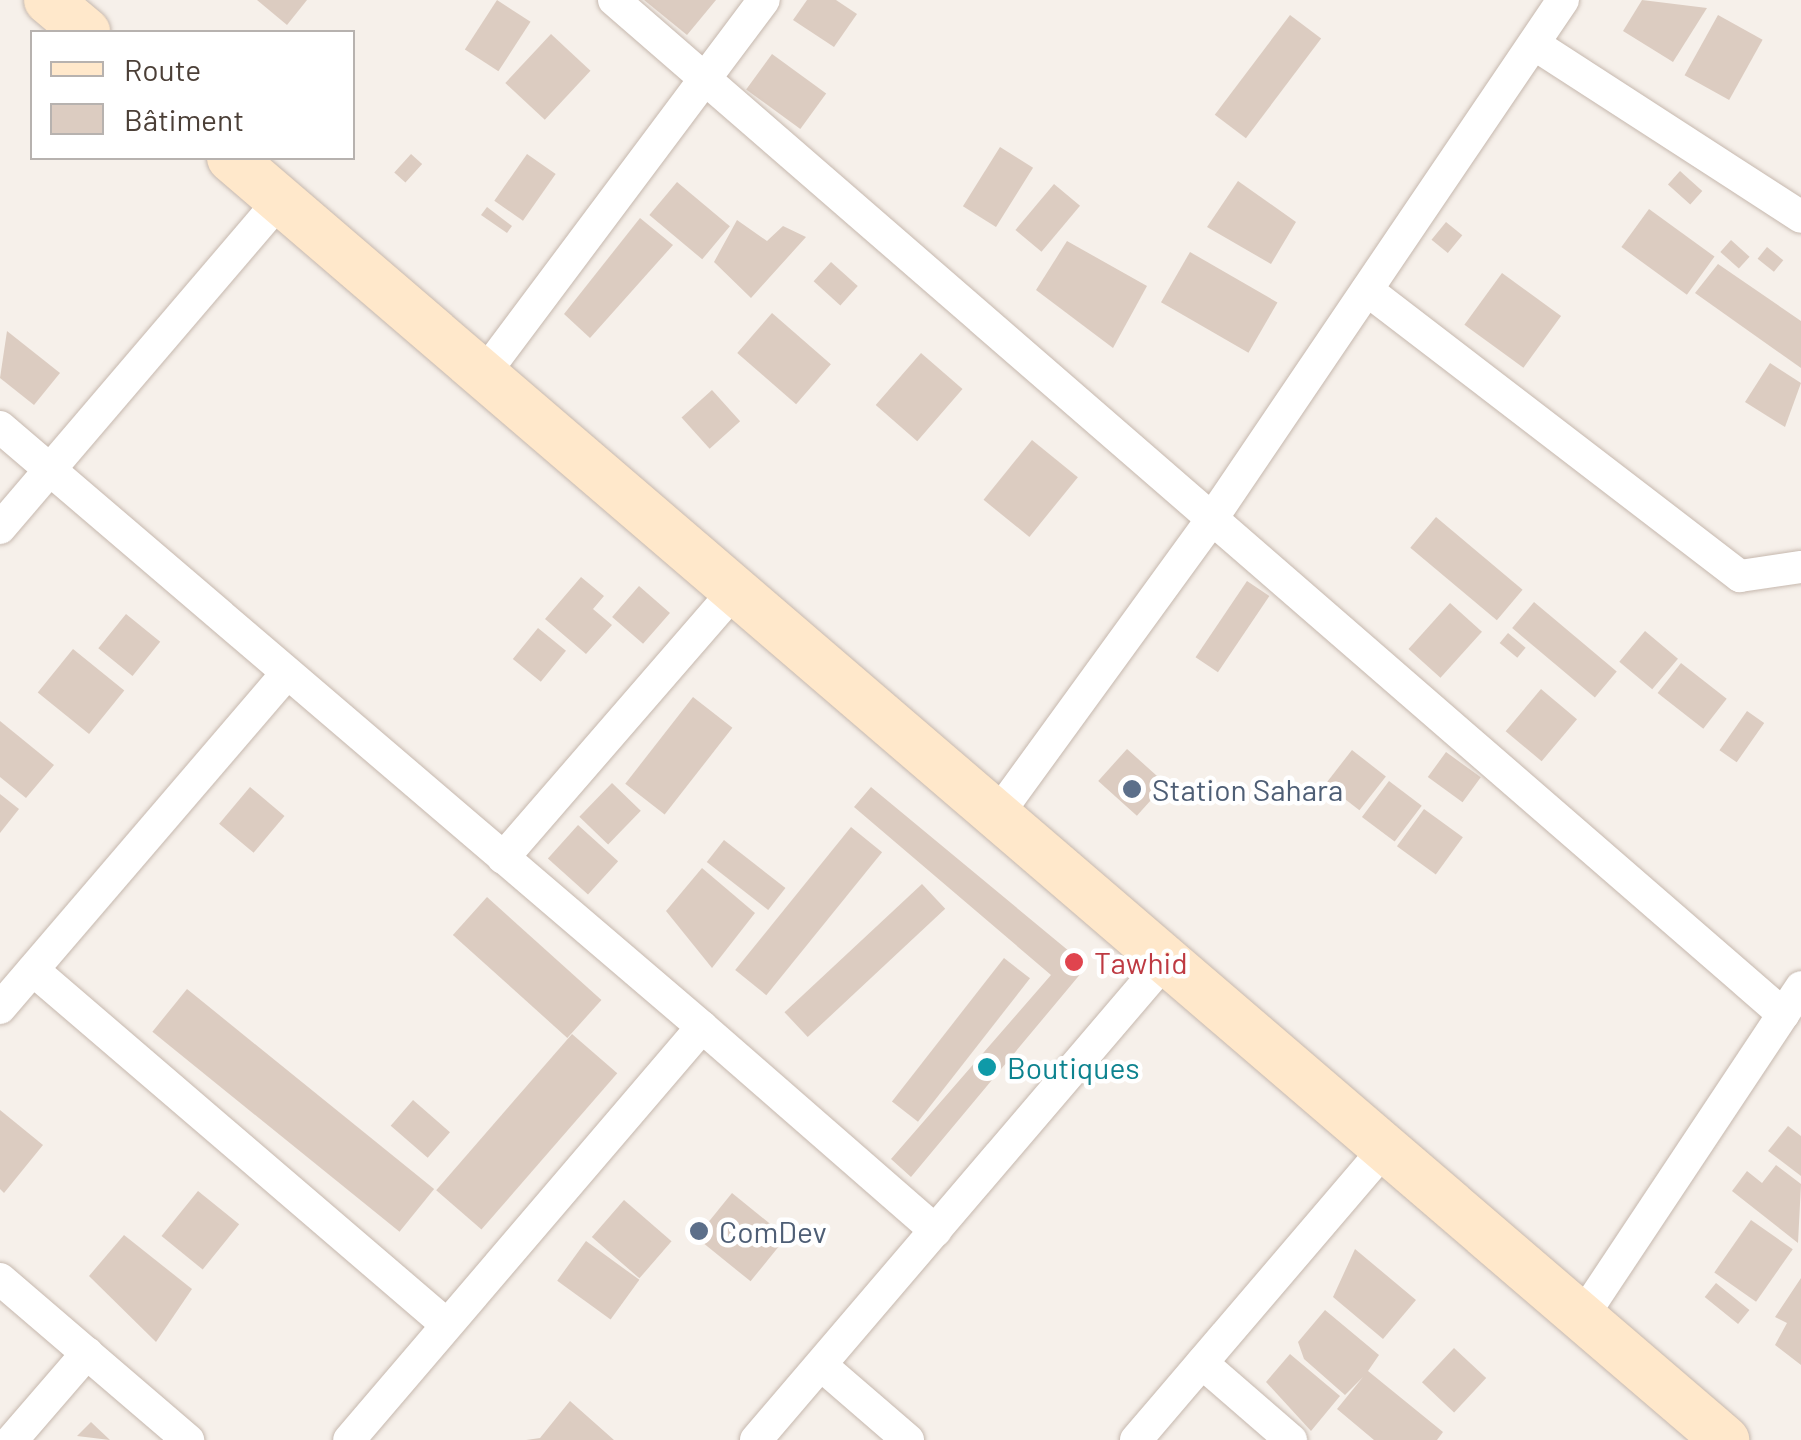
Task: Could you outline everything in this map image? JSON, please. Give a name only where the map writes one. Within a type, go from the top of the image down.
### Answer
[{"type":"street","points":[[48,0],[84,30]]},
{"type":"street","points":[[614,0],[1211,520],[1792,1001],[1582,1317]]},
{"type":"street","points":[[484,374],[710,80],[764,0]]},
{"type":"street","points":[[997,815],[1211,520],[1564,0]]},
{"type":"street","points":[[1534,44],[1801,218]]},
{"type":"street","points":[[233,160],[1725,1440]]},
{"type":"street","points":[[0,528],[280,200]]},
{"type":"street","points":[[1367,290],[1740,576],[1801,567]]},
{"type":"street","points":[[0,427],[936,1230]]},
{"type":"street","points":[[503,858],[735,590]]},
{"type":"street","points":[[0,1008],[287,672]]},
{"type":"street","points":[[756,1440],[1166,960]]},
{"type":"street","points":[[33,970],[447,1325]]},
{"type":"street","points":[[348,1440],[702,1027]]},
{"type":"street","points":[[1136,1440],[1385,1148]]},
{"type":"street","points":[[0,1279],[188,1440]]},
{"type":"street","points":[[12,1440],[86,1353]]},
{"type":"street","points":[[1202,1362],[1291,1440]]},
{"type":"street","points":[[821,1365],[908,1440]]},
{"type":"building","points":[[257,0],[307,0],[287,25]]},
{"type":"building","points":[[497,0],[531,22],[498,71],[465,49]]},
{"type":"building","points":[[644,0],[716,0],[687,35]]},
{"type":"building","points":[[807,0],[836,0],[857,14],[834,47],[793,20]]},
{"type":"building","points":[[1642,0],[1707,8],[1673,62],[1623,31]]},
{"type":"building","points":[[1290,15],[1321,38],[1246,138],[1215,115]]},
{"type":"building","points":[[1718,15],[1763,40],[1729,100],[1685,75]]},
{"type":"building","points":[[551,34],[590,71],[545,120],[505,83]]},
{"type":"building","points":[[772,54],[826,93],[800,129],[746,90]]},
{"type":"building","points":[[1000,147],[1033,168],[996,227],[963,206]]},
{"type":"building","points":[[411,154],[422,164],[405,183],[394,173]]},
{"type":"building","points":[[527,154],[556,174],[523,221],[494,201]]},
{"type":"building","points":[[1680,171],[1702,191],[1690,204],[1668,184]]},
{"type":"building","points":[[1238,181],[1296,222],[1271,264],[1207,227]]},
{"type":"building","points":[[677,182],[730,226],[702,259],[649,215]]},
{"type":"building","points":[[1054,184],[1080,206],[1041,252],[1015,230]]},
{"type":"building","points":[[487,207],[512,226],[507,233],[481,215]]},
{"type":"building","points":[[1649,209],[1715,257],[1687,295],[1621,247]]},
{"type":"building","points":[[640,218],[673,245],[590,338],[564,314]]},
{"type":"building","points":[[737,220],[767,241],[783,226],[806,237],[751,298],[714,262]]},
{"type":"building","points":[[1446,222],[1462,235],[1448,253],[1432,240]]},
{"type":"building","points":[[1731,240],[1750,257],[1739,269],[1720,252]]},
{"type":"building","points":[[1067,241],[1147,286],[1113,348],[1036,290]]},
{"type":"building","points":[[1767,247],[1783,260],[1774,272],[1758,259]]},
{"type":"building","points":[[1190,252],[1277,302],[1248,353],[1161,302]]},
{"type":"building","points":[[831,262],[858,286],[840,305],[814,281]]},
{"type":"building","points":[[1718,264],[1801,321],[1801,368],[1695,293]]},
{"type":"building","points":[[1502,273],[1561,316],[1523,368],[1464,325]]},
{"type":"building","points":[[772,313],[831,364],[796,404],[737,353]]},
{"type":"building","points":[[7,331],[60,373],[34,405],[0,378]]},
{"type":"building","points":[[921,353],[963,389],[917,441],[876,405]]},
{"type":"building","points":[[1770,363],[1801,383],[1785,427],[1745,402]]},
{"type":"building","points":[[712,390],[740,421],[710,449],[682,417]]},
{"type":"building","points":[[1032,440],[1078,477],[1029,537],[984,500]]},
{"type":"building","points":[[1436,517],[1523,590],[1497,620],[1410,548]]},
{"type":"building","points":[[581,577],[604,596],[593,609],[612,625],[586,654],[545,619]]},
{"type":"building","points":[[1247,581],[1269,596],[1218,672],[1196,657]]},
{"type":"building","points":[[639,586],[670,613],[643,644],[612,617]]},
{"type":"building","points":[[1534,602],[1617,671],[1595,697],[1512,628]]},
{"type":"building","points":[[1450,603],[1482,632],[1440,678],[1409,649]]},
{"type":"building","points":[[126,614],[160,642],[133,676],[98,648]]},
{"type":"building","points":[[538,628],[566,651],[541,682],[513,659]]},
{"type":"building","points":[[1645,631],[1678,659],[1652,689],[1619,662]]},
{"type":"building","points":[[1508,633],[1526,648],[1517,658],[1500,643]]},
{"type":"building","points":[[73,649],[124,691],[89,734],[38,693]]},
{"type":"building","points":[[1681,663],[1727,699],[1703,729],[1658,693]]},
{"type":"building","points":[[1541,689],[1577,719],[1542,761],[1506,731]]},
{"type":"building","points":[[693,697],[732,728],[665,814],[625,784]]},
{"type":"building","points":[[1747,711],[1764,723],[1737,762],[1719,750]]},
{"type":"building","points":[[0,721],[54,765],[26,798],[0,777]]},
{"type":"building","points":[[1127,749],[1166,784],[1137,816],[1098,781]]},
{"type":"building","points":[[1352,750],[1386,776],[1359,810],[1326,784]]},
{"type":"building","points":[[1446,752],[1481,777],[1463,802],[1428,777]]},
{"type":"building","points":[[1389,781],[1422,806],[1395,842],[1362,817]]},
{"type":"building","points":[[612,783],[641,811],[608,845],[579,817]]},
{"type":"building","points":[[250,787],[284,816],[254,853],[219,824]]},
{"type":"building","name":"Boutiques","points":[[871,787],[1087,966],[911,1177],[891,1159],[1051,975],[854,807]]},
{"type":"building","points":[[0,794],[19,809],[0,833]]},
{"type":"building","points":[[1424,809],[1463,837],[1436,874],[1397,846]]},
{"type":"building","points":[[578,825],[618,861],[588,895],[548,858]]},
{"type":"building","points":[[851,827],[882,852],[766,995],[735,970]]},
{"type":"building","points":[[724,840],[785,888],[768,910],[707,862]]},
{"type":"building","points":[[702,868],[755,913],[712,968],[666,911]]},
{"type":"building","points":[[922,884],[945,909],[808,1037],[785,1012]]},
{"type":"building","points":[[487,897],[601,1000],[567,1038],[453,935]]},
{"type":"building","points":[[1004,958],[1030,978],[918,1122],[892,1101]]},
{"type":"building","points":[[187,989],[434,1189],[400,1232],[152,1032]]},
{"type":"building","points":[[572,1034],[617,1073],[481,1230],[436,1190]]},
{"type":"building","points":[[413,1100],[450,1132],[428,1158],[391,1126]]},
{"type":"building","points":[[0,1110],[43,1145],[4,1193],[0,1189]]},
{"type":"building","points":[[1788,1126],[1801,1136],[1801,1176],[1768,1151]]},
{"type":"building","points":[[1776,1165],[1801,1184],[1798,1243],[1732,1191],[1747,1171],[1762,1183]]},
{"type":"building","points":[[198,1191],[239,1224],[203,1269],[161,1236]]},
{"type":"building","points":[[732,1193],[786,1237],[751,1281],[696,1237]]},
{"type":"building","points":[[624,1200],[672,1241],[639,1278],[592,1237]]},
{"type":"building","points":[[1751,1220],[1793,1249],[1756,1302],[1714,1272]]},
{"type":"building","points":[[124,1235],[192,1289],[156,1342],[89,1276]]},
{"type":"building","points":[[586,1241],[639,1280],[611,1319],[557,1281]]},
{"type":"building","points":[[1355,1249],[1416,1300],[1383,1339],[1333,1297]]},
{"type":"building","points":[[1801,1278],[1801,1365],[1775,1345],[1787,1323],[1775,1317]]},
{"type":"building","points":[[1716,1283],[1749,1310],[1738,1324],[1705,1297]]},
{"type":"building","points":[[1325,1310],[1379,1355],[1368,1371],[1443,1432],[1437,1440],[1374,1440],[1337,1409],[1363,1377],[1345,1395],[1304,1359],[1298,1342]]},
{"type":"building","points":[[1454,1348],[1486,1378],[1454,1412],[1422,1382]]},
{"type":"building","points":[[1290,1354],[1340,1396],[1311,1431],[1266,1382]]},
{"type":"building","points":[[570,1401],[614,1440],[526,1440],[540,1438]]},
{"type":"building","points":[[91,1422],[110,1440],[77,1436]]},
{"type":"place","name":"Station Sahara","points":[[1132,789]]},
{"type":"place","name":"Tawhid","points":[[1074,962]]},
{"type":"place","name":"Boutiques","points":[[987,1067]]},
{"type":"place","name":"ComDev","points":[[699,1231]]}]
